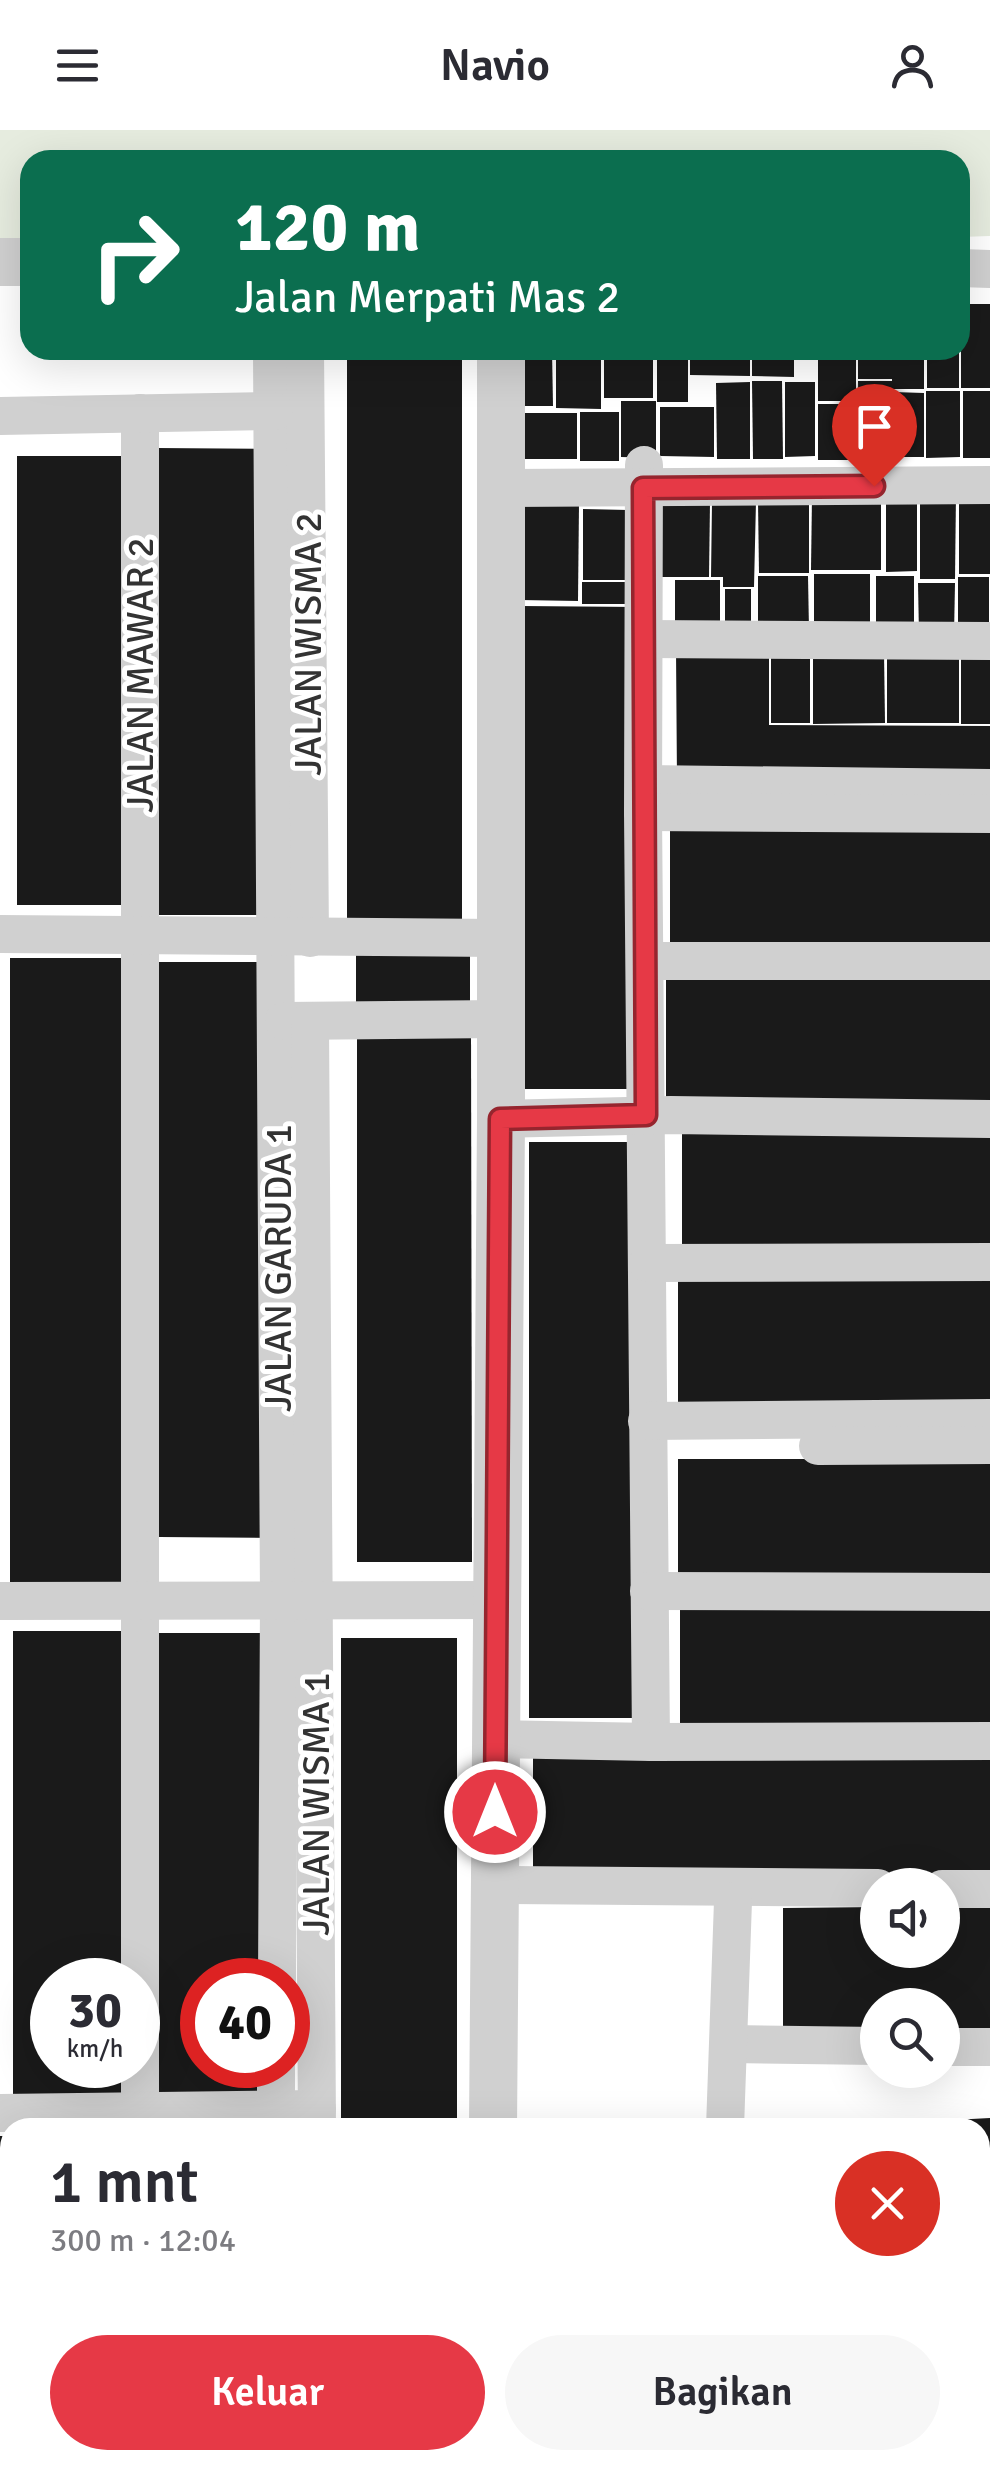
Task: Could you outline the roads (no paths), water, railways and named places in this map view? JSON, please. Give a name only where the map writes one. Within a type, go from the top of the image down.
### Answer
[{"type":"street","points":[[272,360],[293,937]]},
{"type":"street","name":"JALAN WISMA 2","points":[[293,937],[305,360]]},
{"type":"street","points":[[492,2118],[501,360]]},
{"type":"street","points":[[0,416],[274,411]]},
{"type":"street","name":"JALAN MAWAR 2","points":[[140,414],[140,2110]]},
{"type":"street","points":[[644,476],[990,465]]},
{"type":"street","points":[[501,476],[990,486]]},
{"type":"street","points":[[644,476],[651,1742]]},
{"type":"street","points":[[646,639],[990,641]]},
{"type":"street","points":[[644,798],[990,788]]},
{"type":"street","points":[[644,798],[990,814]]},
{"type":"street","points":[[0,934],[499,938]]},
{"type":"street","name":"JALAN GARUDA 1","points":[[293,937],[297,1600]]},
{"type":"street","points":[[645,961],[990,961]]},
{"type":"street","points":[[294,1021],[500,1019]]},
{"type":"street","points":[[500,1119],[646,1115],[990,1119]]},
{"type":"street","points":[[648,1263],[990,1262]]},
{"type":"street","points":[[648,1434],[990,1418]]},
{"type":"street","points":[[648,1434],[990,1445]]},
{"type":"street","points":[[649,1591],[990,1592]]},
{"type":"street","points":[[278,1958],[297,1600]]},
{"type":"street","name":"JALAN WISMA 1","points":[[297,1600],[317,2118]]},
{"type":"street","points":[[0,1602],[496,1600]]},
{"type":"street","points":[[495,1738],[651,1742],[990,1741]]},
{"type":"street","points":[[494,1885],[860,1888]]},
{"type":"street","points":[[960,1888],[990,1889]]},
{"type":"street","points":[[726,2118],[732,1900]]},
{"type":"street","points":[[730,2044],[860,2046]]},
{"type":"street","points":[[960,2046],[990,2047]]},
{"type":"street","points":[[276,2088],[276,2118]]},
{"type":"street","points":[[0,2112],[140,2110],[317,2118]]}]
